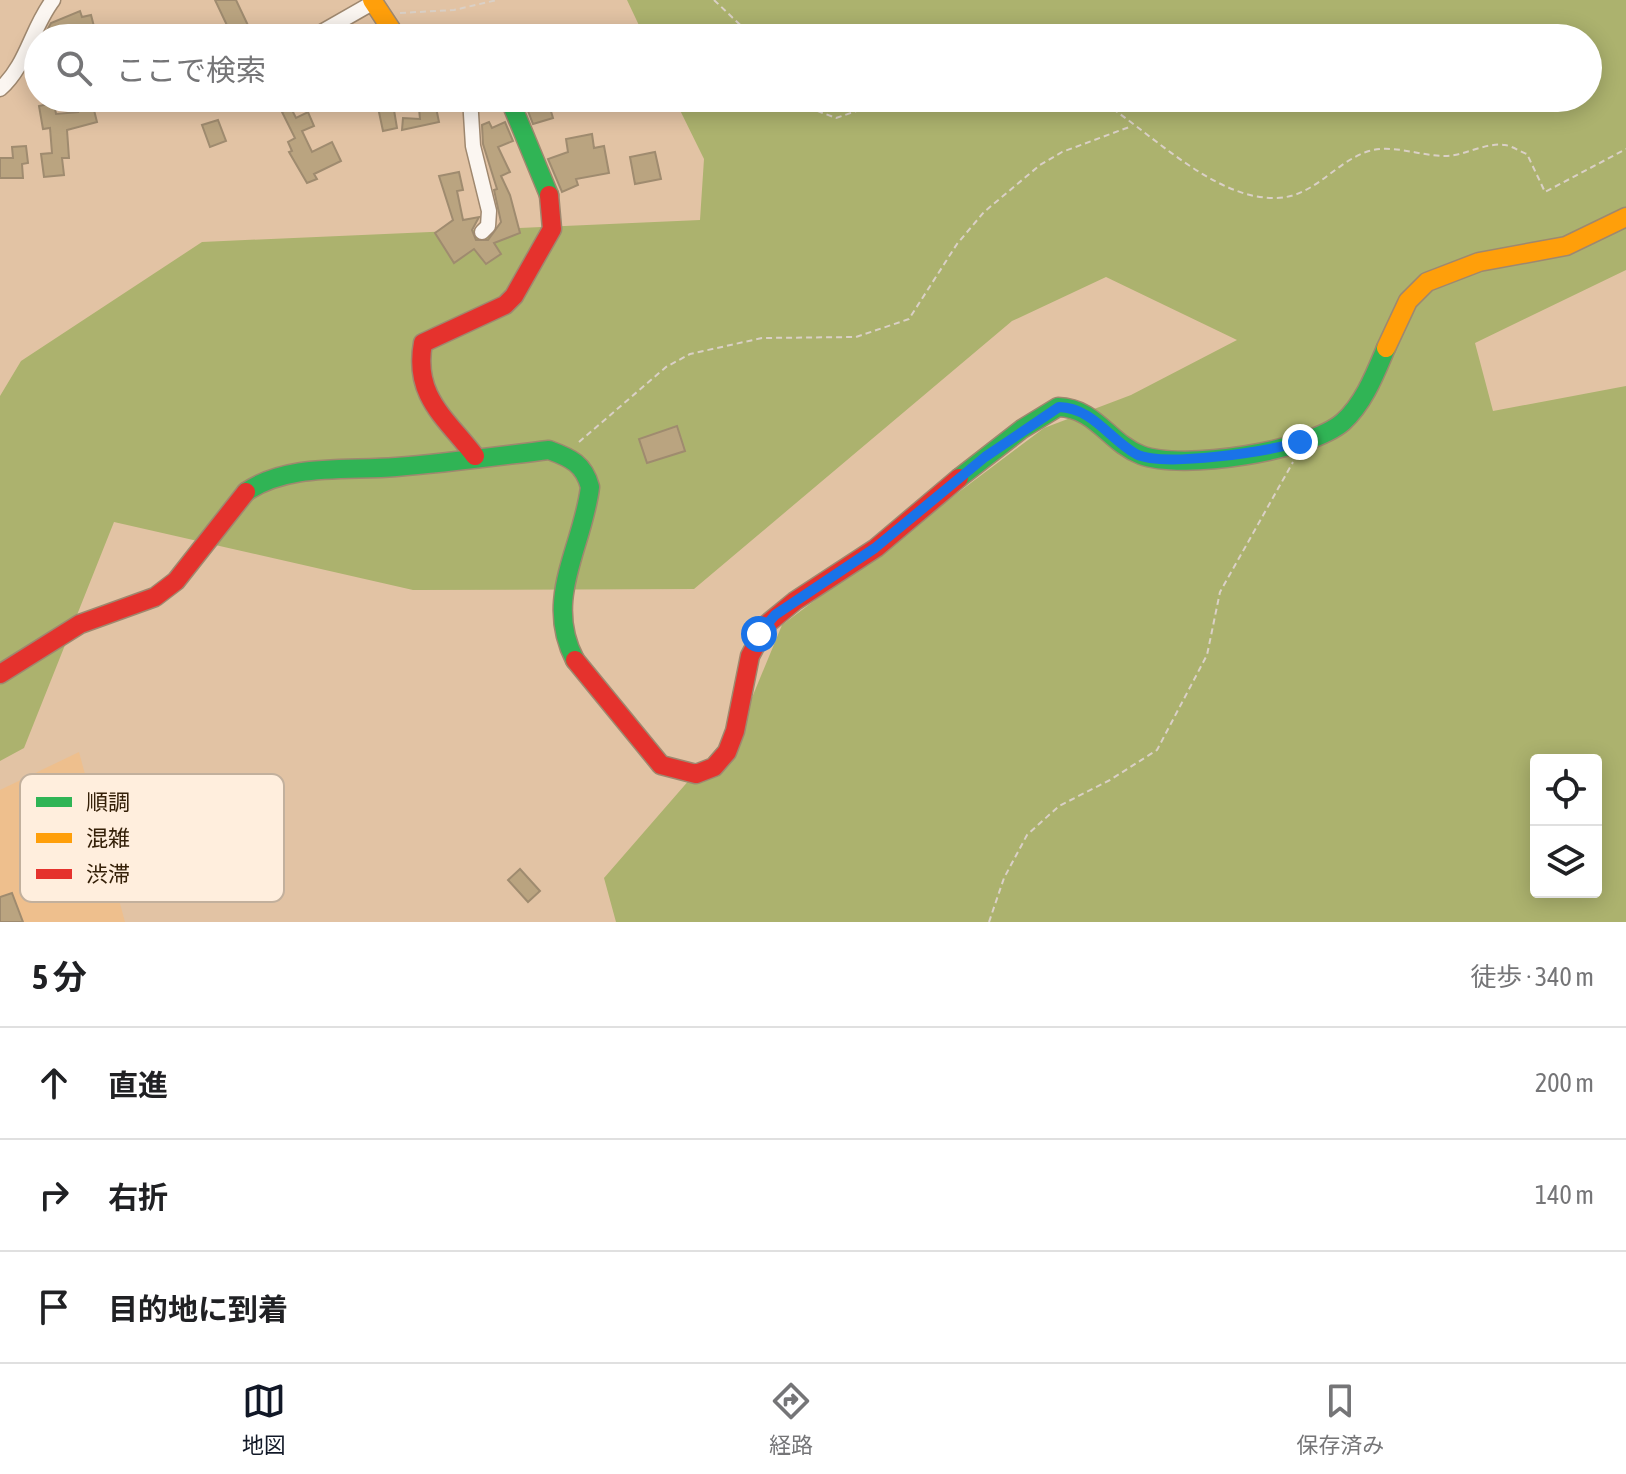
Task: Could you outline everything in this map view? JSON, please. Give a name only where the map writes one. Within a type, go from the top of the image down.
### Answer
[{"type":"street","points":[[39,24],[53,0]]},
{"type":"street","points":[[343,24],[378,9]]},
{"type":"street","points":[[0,89],[16,75],[24,57]]},
{"type":"street","points":[[471,112],[473,146],[489,211],[488,226],[482,232]]},
{"type":"street","points":[[475,456],[434,404],[422,384],[417,365],[423,343],[443,331],[505,305],[514,296],[552,229],[552,203],[515,112]]},
{"type":"street","points":[[0,674],[80,624],[155,597],[176,581],[233,504],[265,482],[321,469],[394,467],[549,450],[568,453],[588,472],[590,488],[586,514],[576,536],[563,585],[566,639],[574,661],[656,760],[666,768],[698,774],[719,767],[735,733],[748,659],[759,634],[775,615],[875,548],[985,457],[1051,410],[1066,407],[1082,413],[1108,429],[1133,452],[1146,458],[1209,456],[1300,442],[1337,430],[1358,407],[1415,291],[1443,274],[1511,255],[1563,247],[1626,217]]},
{"type":"path","points":[[378,9],[454,10],[497,0]]},
{"type":"path","points":[[714,0],[739,24]]},
{"type":"path","points":[[820,112],[836,118],[854,112]]},
{"type":"path","points":[[1114,112],[1208,177],[1252,194],[1276,198],[1316,186],[1348,160],[1382,148],[1447,156],[1504,144],[1527,154],[1545,192],[1626,149]]},
{"type":"path","points":[[568,453],[666,367],[690,354],[762,338],[856,337],[909,319],[957,244],[984,212],[1040,165],[1062,152],[1132,126]]},
{"type":"path","points":[[989,922],[1004,878],[1027,835],[1059,806],[1110,780],[1157,750],[1207,655],[1220,592],[1292,465],[1300,442]]},
{"type":"shaded area","points":[[79,752],[85,774],[33,774]]},
{"type":"shaded area","points":[[20,780],[20,902],[120,902],[125,922],[0,922],[0,790]]},
{"type":"green space","points":[[627,0],[1626,0],[1626,270],[1475,343],[1493,411],[1626,386],[1626,922],[616,922],[604,878],[744,717],[782,625],[1044,428],[1131,395],[1237,340],[1106,277],[1012,321],[694,589],[413,590],[114,522],[24,748],[0,761],[0,396],[21,361],[202,242],[700,220],[704,159],[681,112],[1602,112],[1602,24],[638,24]]},
{"type":"building","points":[[215,0],[236,0],[247,24],[226,24]]},
{"type":"building","points":[[80,11],[82,17],[91,15],[93,24],[50,24]]},
{"type":"building","points":[[40,112],[94,112],[97,122],[67,130],[69,158],[62,158],[64,175],[44,177],[41,154],[52,153],[50,128],[43,129]]},
{"type":"building","points":[[282,112],[293,112],[296,118],[308,112],[314,126],[302,131],[312,152],[332,142],[341,161],[314,174],[317,179],[307,183],[289,152],[292,151],[288,142],[295,138]]},
{"type":"building","points":[[379,112],[394,112],[397,128],[383,131]]},
{"type":"building","points":[[419,112],[437,112],[439,122],[402,130],[403,118],[420,119]]},
{"type":"building","points":[[528,112],[551,112],[553,118],[533,124]]},
{"type":"building","points":[[218,120],[226,141],[210,147],[202,125]]},
{"type":"building","points":[[489,122],[492,128],[505,122],[513,141],[498,147],[510,172],[501,176],[510,195],[520,233],[494,243],[501,254],[486,264],[474,249],[454,263],[435,233],[453,220],[439,176],[459,172],[463,190],[457,191],[463,220],[479,217],[472,230],[476,240],[488,240],[501,222],[494,190],[497,189],[483,144],[482,125]]},
{"type":"building","points":[[592,134],[594,148],[604,146],[609,173],[576,179],[578,185],[562,192],[548,159],[568,152],[566,139]]},
{"type":"building","points":[[26,146],[28,163],[22,164],[23,178],[0,178],[0,158],[13,158],[12,147]]},
{"type":"building","points":[[655,152],[661,179],[635,184],[630,157]]},
{"type":"building","points":[[677,426],[685,451],[647,463],[639,439]]},
{"type":"building","points":[[520,869],[540,891],[528,902],[508,880]]},
{"type":"building","points":[[12,893],[23,922],[0,922],[0,897]]},
{"type":"traffic: fast","points":[[515,112],[549,195]]},
{"type":"traffic: fast","points":[[959,478],[1022,429],[1058,407],[1093,419],[1130,450],[1160,459],[1214,459],[1303,442],[1343,422],[1368,388],[1386,348]]},
{"type":"traffic: fast","points":[[246,492],[280,476],[299,472],[415,465],[549,450],[564,456],[580,467],[590,487],[564,594],[566,638],[575,660]]},
{"type":"traffic: slow","points":[[372,0],[388,24]]},
{"type":"traffic: slow","points":[[1386,348],[1408,301],[1427,282],[1479,262],[1566,246],[1626,217]]},
{"type":"traffic: jam","points":[[475,456],[443,418],[427,392],[421,362],[423,343],[505,305],[514,296],[552,229],[549,195]]},
{"type":"traffic: jam","points":[[575,660],[661,765],[696,774],[714,767],[727,752],[735,731],[750,656],[767,624],[795,601],[876,548],[959,478]]},
{"type":"traffic: jam","points":[[0,674],[80,624],[155,597],[176,581],[246,492]]},
{"type":"route","points":[[759,634],[775,615],[875,548],[985,457],[1059,407],[1082,413],[1108,429],[1133,452],[1146,458],[1162,460],[1209,456],[1300,442]]}]
